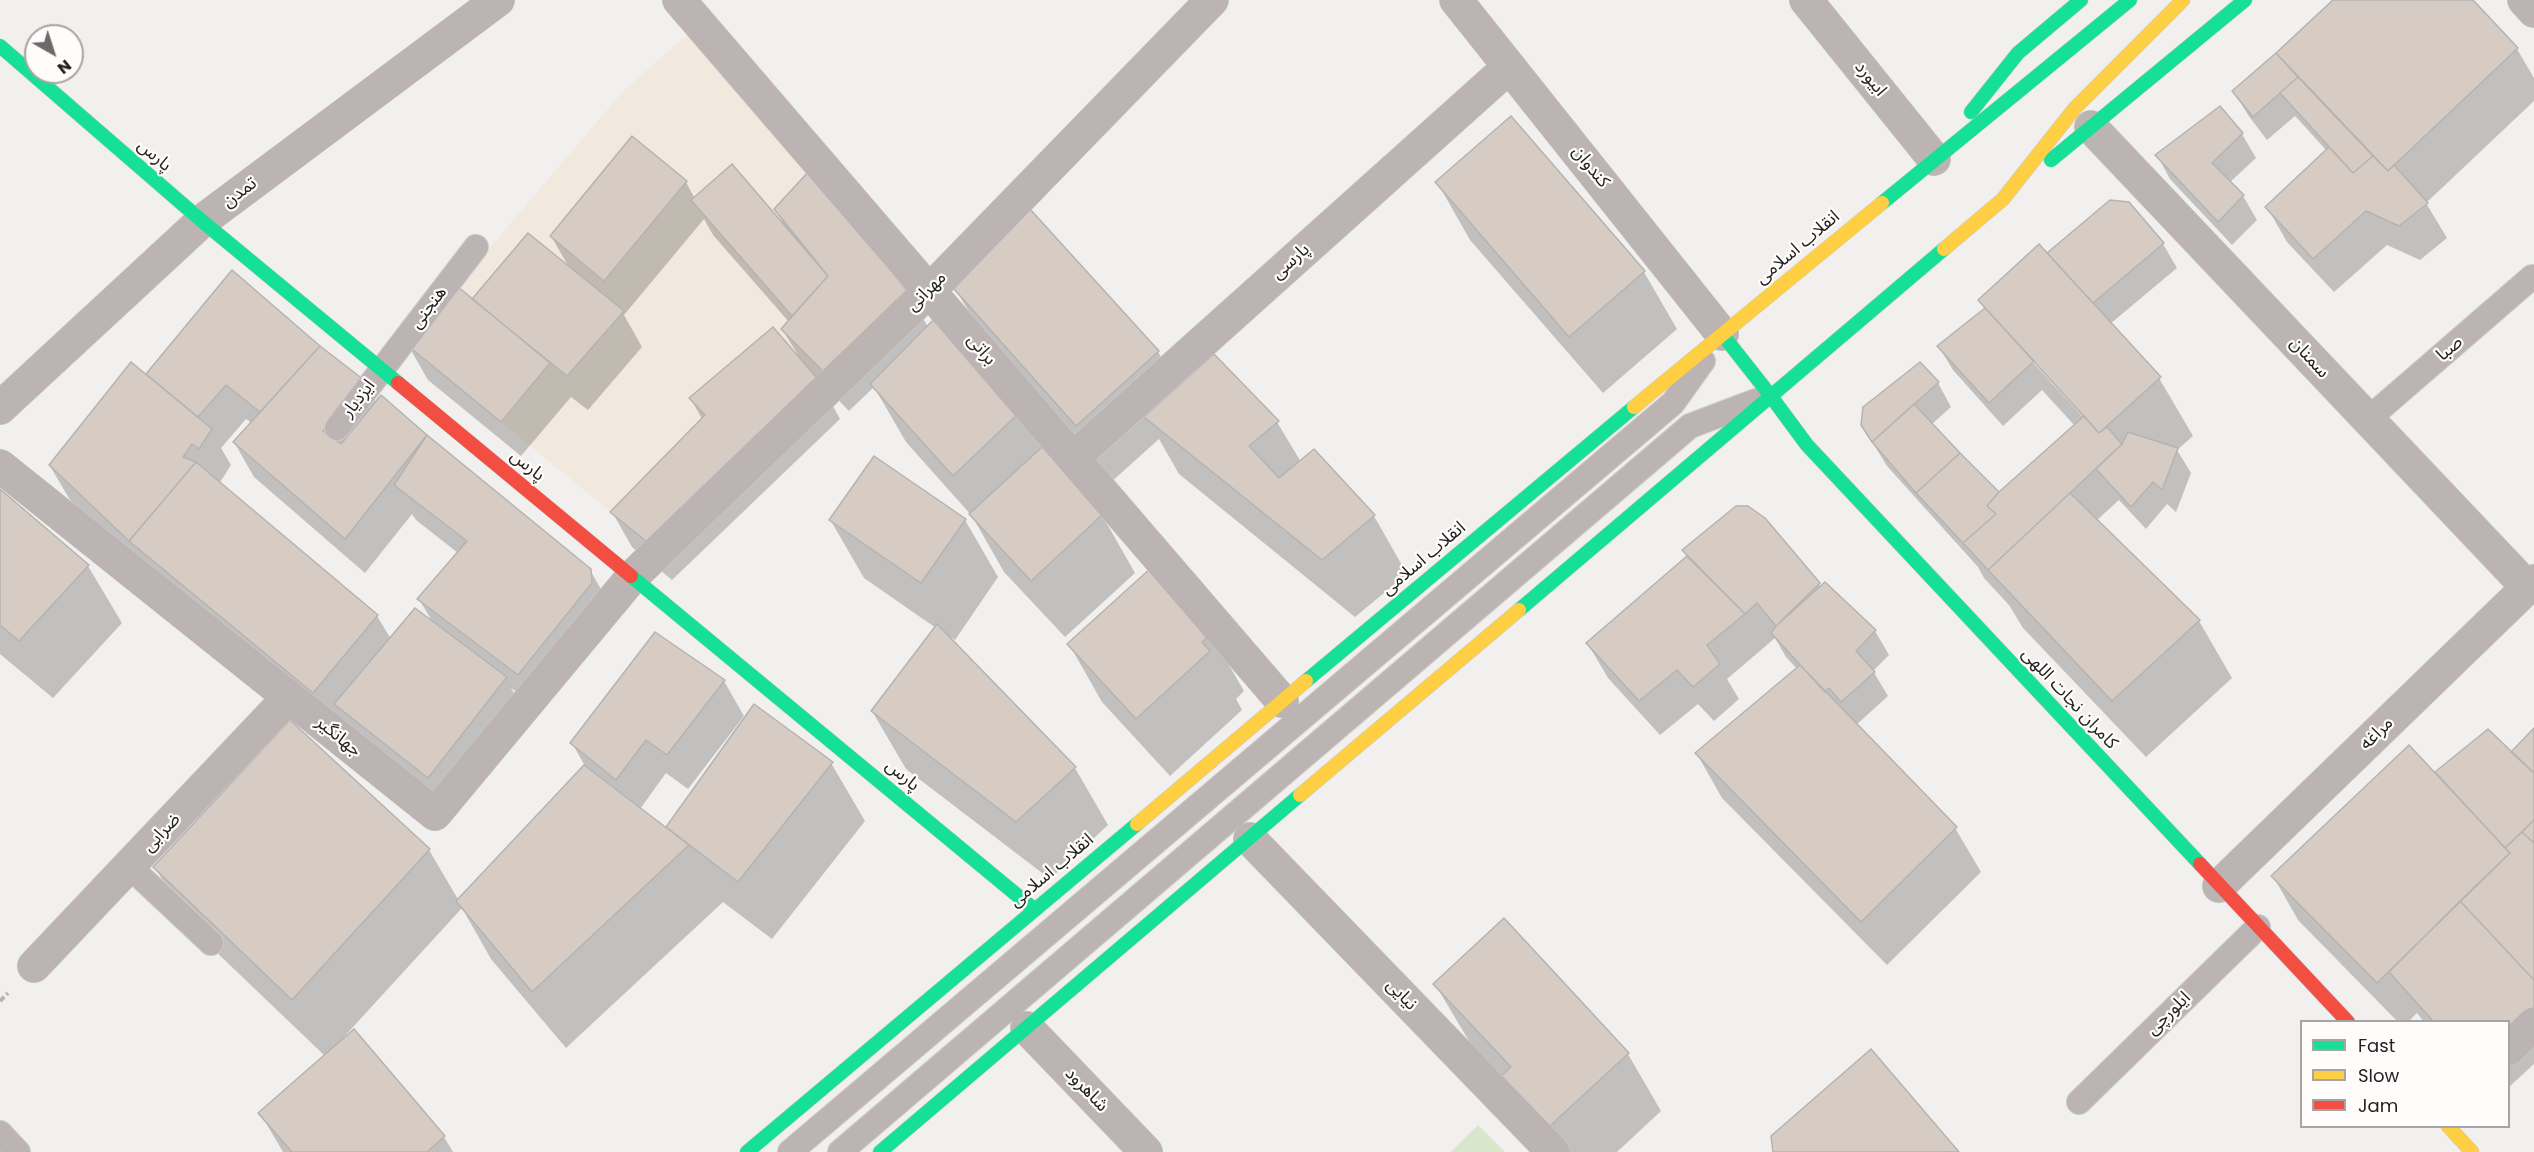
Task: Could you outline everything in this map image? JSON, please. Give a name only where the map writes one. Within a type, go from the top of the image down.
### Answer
[{"type":"main road","points":[[1934,159],[2018,53],[2081,0]]},
{"type":"main road","name":"انقلاب اسلامی","points":[[747,1152],[1722,334],[2130,0]]},
{"type":"main road","points":[[2002,199],[2075,108],[2183,0]]},
{"type":"main road","points":[[880,1152],[2002,199],[2245,0]]},
{"type":"main road","name":"پارس","points":[[0,46],[202,221],[1035,910]]},
{"type":"main road","name":"کامران نجات اللهی","points":[[1722,334],[1807,445],[2346,1020]]},
{"type":"main road","points":[[2450,1128],[2472,1152]]},
{"type":"street","name":"تمدن","points":[[0,408],[202,221],[498,0]]},
{"type":"street","name":"براتی","points":[[679,0],[1282,701]]},
{"type":"street","name":"مهرانی","points":[[633,576],[930,290],[1212,0]]},
{"type":"street","name":"کندوان","points":[[1456,0],[1722,334]]},
{"type":"street","name":"ابیورد","points":[[1806,0],[1934,159]]},
{"type":"street","points":[[2524,0],[2534,11]]},
{"type":"street","name":"پارسی","points":[[1073,458],[1509,67]]},
{"type":"street","name":"سمنان","points":[[2091,128],[2367,420],[2531,585]]},
{"type":"street","name":"جهانگیر","points":[[0,466],[435,814],[633,576]]},
{"type":"street","name":"مراغه","points":[[2219,886],[2531,585]]},
{"type":"street","name":"ضرابی","points":[[34,966],[289,698]]},
{"type":"street","name":"نیایی","points":[[1250,839],[1553,1152]]},
{"type":"street","points":[[2510,1047],[2534,1024]]},
{"type":"street","name":"شاهرود","points":[[1027,1028],[1146,1152]]},
{"type":"lane","name":"هنجنی","points":[[382,370],[476,247]]},
{"type":"lane","name":"صبا","points":[[2367,420],[2532,277]]},
{"type":"lane","points":[[790,1152],[1673,403],[1722,334]]},
{"type":"lane","name":"ایزدیار","points":[[337,428],[382,370]]},
{"type":"lane","points":[[840,1152],[1690,426],[1770,395]]},
{"type":"lane","points":[[130,867],[211,943]]},
{"type":"lane","name":"ایلورچی","points":[[2079,1102],[2258,927]]},
{"type":"lane","points":[[0,1133],[18,1152]]},
{"type":"shaded area","points":[[696,27],[912,297],[652,546],[407,345],[623,91]]},
{"type":"green space","points":[[1478,1125],[1505,1152],[1451,1152]]},
{"type":"building","points":[[2333,0],[2473,0],[2518,48],[2388,171],[2276,53]]},
{"type":"building","points":[[2276,53],[2298,77],[2253,117],[2232,91]]},
{"type":"building","points":[[2298,77],[2373,156],[2353,173],[2280,93]]},
{"type":"building","points":[[2220,106],[2243,133],[2212,163],[2244,195],[2218,222],[2155,155]]},
{"type":"building","points":[[1511,116],[1645,271],[1569,337],[1435,182]]},
{"type":"building","points":[[632,136],[687,181],[604,281],[550,236]]},
{"type":"building","points":[[2329,147],[2353,173],[2373,156],[2388,171],[2394,165],[2428,203],[2399,226],[2366,211],[2313,259],[2265,207]]},
{"type":"building","points":[[732,164],[828,276],[792,316],[691,200]]},
{"type":"building","points":[[810,170],[912,297],[829,377],[781,329],[828,276],[774,209]]},
{"type":"building","points":[[2110,200],[2129,202],[2164,243],[2093,303],[2047,253]]},
{"type":"building","points":[[1029,208],[1159,351],[1076,426],[954,289]]},
{"type":"building","points":[[528,233],[624,311],[567,376],[472,299]]},
{"type":"building","points":[[2039,244],[2161,377],[2099,433],[1978,300]]},
{"type":"building","points":[[232,270],[320,346],[260,412],[226,385],[198,417],[146,374]]},
{"type":"building","points":[[457,286],[550,363],[501,422],[407,345]]},
{"type":"building","points":[[1985,308],[2034,361],[1989,403],[1937,346]]},
{"type":"building","points":[[940,313],[1023,409],[953,476],[870,384]]},
{"type":"building","points":[[773,327],[822,384],[652,546],[610,512],[705,415],[689,398]]},
{"type":"building","points":[[320,346],[364,380],[323,431],[341,444],[381,395],[427,435],[345,539],[233,442]]},
{"type":"building","points":[[1214,354],[1279,421],[1249,446],[1279,478],[1314,449],[1375,515],[1322,560],[1144,417]]},
{"type":"building","points":[[131,362],[212,429],[199,449],[192,444],[183,457],[196,462],[129,541],[49,465]]},
{"type":"building","points":[[1920,362],[1939,382],[1872,442],[1861,425],[1863,407]]},
{"type":"building","points":[[1914,404],[1960,453],[1916,493],[1872,442]]},
{"type":"building","points":[[2084,416],[2099,433],[2107,427],[2122,444],[1988,570],[1963,543],[1996,514],[1987,506],[1999,492]]},
{"type":"building","points":[[2128,432],[2178,448],[2162,490],[2153,482],[2131,507],[2096,469],[2122,444]]},
{"type":"building","points":[[427,435],[591,569],[592,583],[518,675],[417,599],[467,541],[394,485]]},
{"type":"building","points":[[1042,447],[1103,514],[1031,581],[969,514]]},
{"type":"building","points":[[1960,453],[1999,492],[1987,506],[1996,514],[1963,543],[1916,493]]},
{"type":"building","points":[[874,456],[966,519],[921,583],[829,520]]},
{"type":"building","points":[[196,462],[378,615],[313,693],[129,541]]},
{"type":"building","points":[[0,489],[89,565],[19,641],[0,625]]},
{"type":"building","points":[[2070,493],[2200,620],[2112,701],[1988,570]]},
{"type":"building","points":[[1736,506],[1748,506],[1765,518],[1820,583],[1776,626],[1757,603],[1745,614],[1682,550]]},
{"type":"building","points":[[1687,556],[1745,614],[1707,645],[1720,664],[1693,687],[1677,670],[1639,701],[1586,643]]},
{"type":"building","points":[[1152,567],[1212,633],[1202,642],[1210,651],[1136,719],[1067,644]]},
{"type":"building","points":[[1825,582],[1876,630],[1856,651],[1875,672],[1841,702],[1829,688],[1825,692],[1771,633]]},
{"type":"building","points":[[415,608],[507,677],[428,778],[334,704]]},
{"type":"building","points":[[937,624],[1076,767],[1016,822],[871,711]]},
{"type":"building","points":[[655,632],[725,680],[667,755],[646,740],[616,780],[570,743]]},
{"type":"building","points":[[1800,665],[1957,827],[1861,922],[1695,753]]},
{"type":"building","points":[[754,704],[833,762],[738,882],[666,827]]},
{"type":"building","points":[[290,720],[430,849],[292,1000],[153,867]]},
{"type":"building","points":[[2534,728],[2534,773],[2511,752]]},
{"type":"building","points":[[2488,729],[2534,773],[2534,820],[2505,848],[2435,772]]},
{"type":"building","points":[[2409,745],[2510,853],[2377,983],[2271,876]]},
{"type":"building","points":[[584,765],[689,845],[532,992],[456,901]]},
{"type":"building","points":[[2534,820],[2534,843],[2522,832]]},
{"type":"building","points":[[2522,832],[2534,843],[2534,980],[2460,901],[2510,853],[2505,848]]},
{"type":"building","points":[[2460,901],[2534,980],[2534,1011],[2510,1033],[2510,1020],[2432,1020],[2389,972]]},
{"type":"building","points":[[1504,918],[1629,1053],[1539,1136],[1491,1085],[1511,1067],[1433,984]]},
{"type":"building","points":[[354,1029],[445,1136],[427,1152],[292,1152],[258,1113]]},
{"type":"building","points":[[1871,1049],[1959,1152],[1773,1152],[1771,1136]]},
{"type":"traffic: fast","points":[[1971,112],[2018,53],[2081,0]]},
{"type":"traffic: fast","points":[[1882,203],[2130,0]]},
{"type":"traffic: fast","points":[[2051,160],[2245,0]]},
{"type":"traffic: fast","points":[[0,46],[202,221],[398,383]]},
{"type":"traffic: fast","points":[[1519,610],[1944,249]]},
{"type":"traffic: fast","points":[[1722,334],[1770,395]]},
{"type":"traffic: fast","points":[[1770,395],[1807,445],[2200,864]]},
{"type":"traffic: fast","points":[[1306,681],[1634,407]]},
{"type":"traffic: fast","points":[[631,576],[1035,910]]},
{"type":"traffic: fast","points":[[880,1152],[1300,795]]},
{"type":"traffic: fast","points":[[747,1152],[1137,824]]},
{"type":"traffic: slow","points":[[1944,249],[2003,199],[2075,108],[2183,0]]},
{"type":"traffic: slow","points":[[1634,407],[1882,203]]},
{"type":"traffic: slow","points":[[1300,795],[1519,610]]},
{"type":"traffic: slow","points":[[1137,824],[1306,681]]},
{"type":"traffic: slow","points":[[2450,1128],[2472,1152]]},
{"type":"traffic: jam","points":[[398,383],[631,576]]},
{"type":"traffic: jam","points":[[2200,864],[2346,1020]]}]
